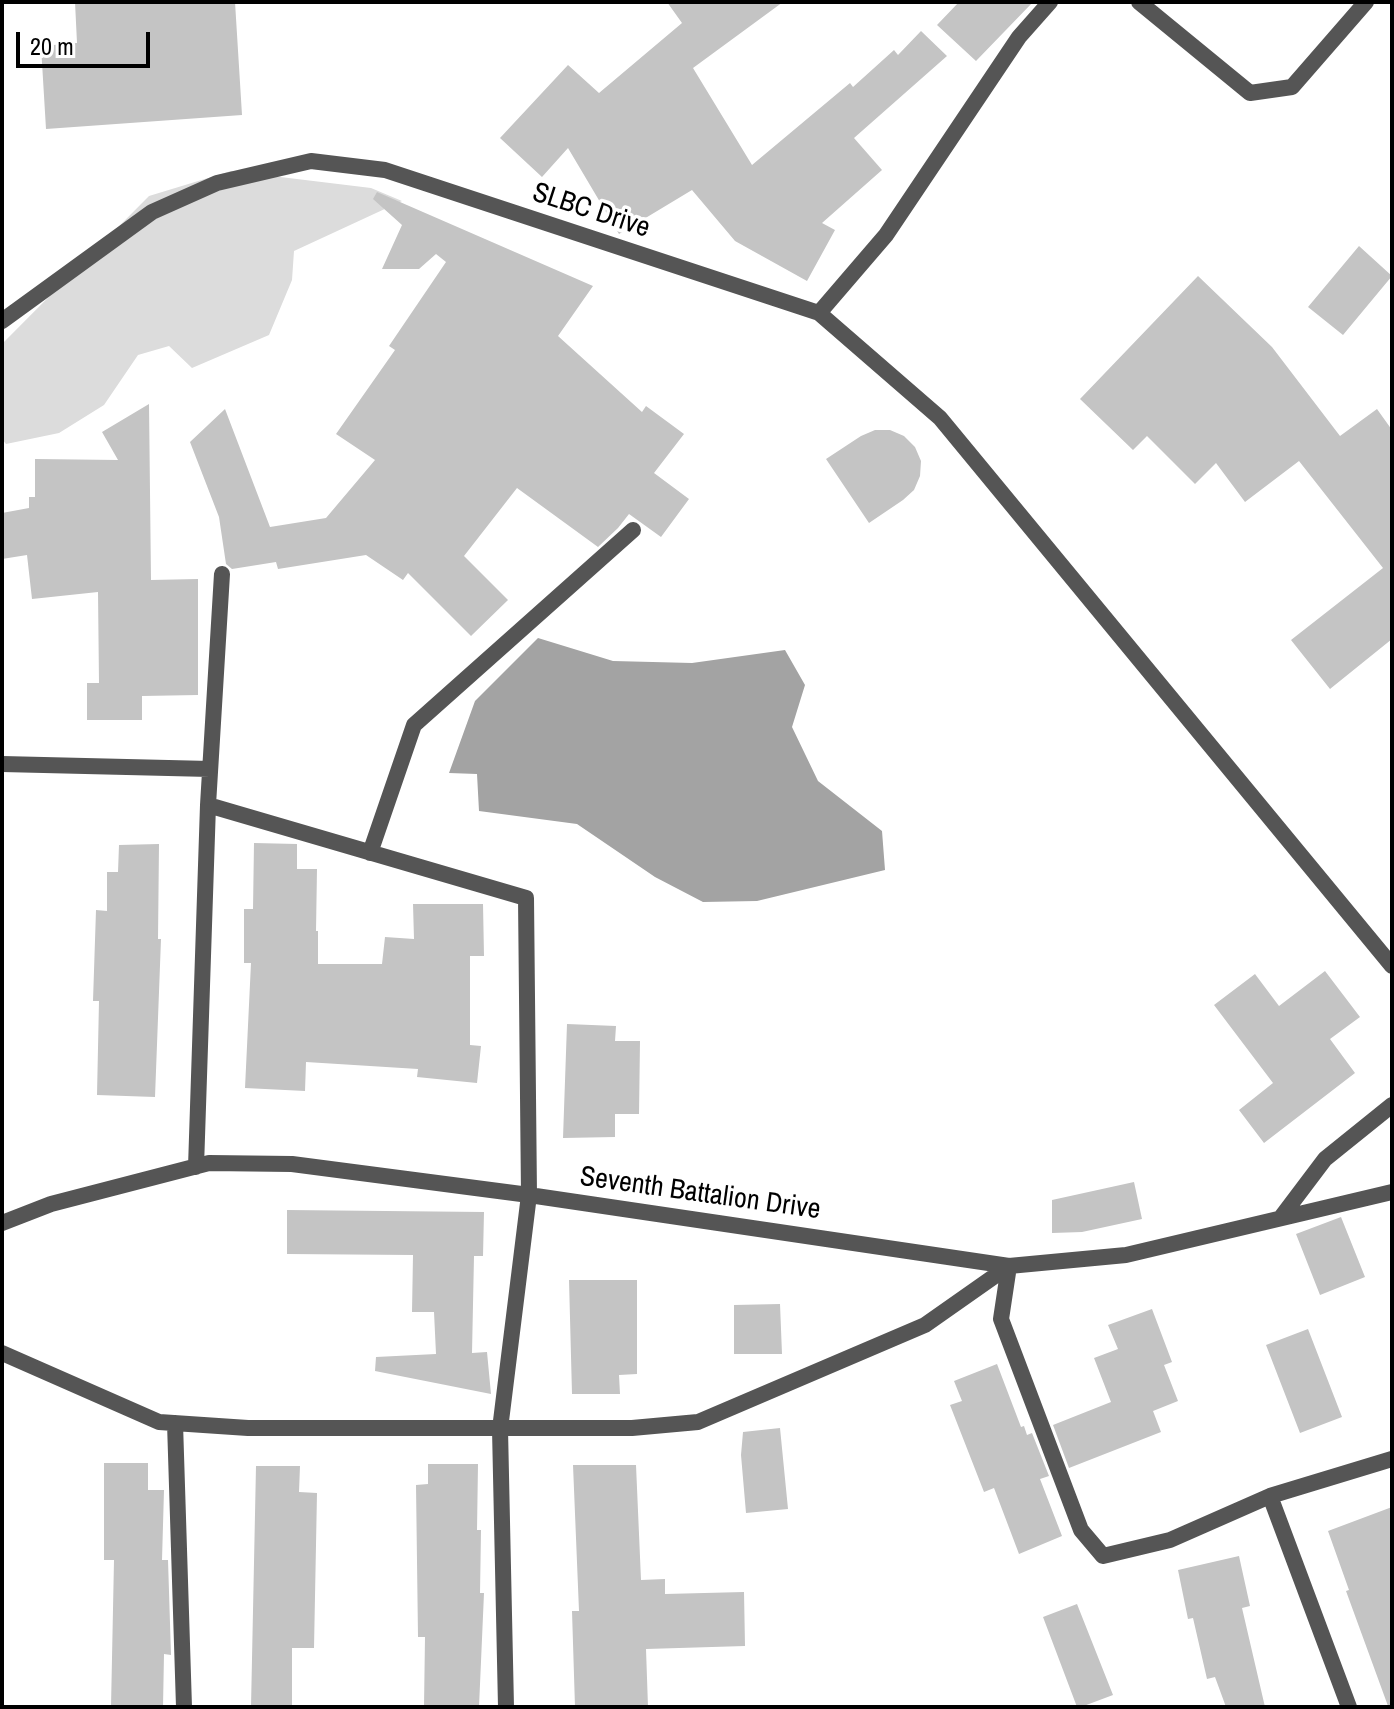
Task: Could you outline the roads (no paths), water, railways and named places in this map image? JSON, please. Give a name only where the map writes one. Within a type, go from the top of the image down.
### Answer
[{"type":"street","points":[[1050,2],[1019,37],[886,235],[819,313],[940,418],[1392,966]]},
{"type":"street","points":[[1139,2],[1250,93],[1292,87],[1366,2]]},
{"type":"street","name":"SLBC Drive","points":[[2,321],[152,212],[217,183],[311,161],[385,170],[819,313]]},
{"type":"street","points":[[370,853],[414,725],[633,530]]},
{"type":"street","points":[[196,1167],[208,805],[222,574]]},
{"type":"street","points":[[2,764],[210,769]]},
{"type":"street","points":[[208,805],[526,898],[529,1195],[500,1429],[506,1707]]},
{"type":"street","points":[[1282,1216],[1325,1159],[1392,1105]]},
{"type":"street","name":"Seventh Battalion Drive","points":[[2,1223],[51,1204],[209,1163],[292,1164],[529,1195],[1009,1266],[1126,1255],[1392,1192]]},
{"type":"street","points":[[2,1353],[159,1422],[248,1428],[632,1428],[698,1422],[925,1325],[1009,1266]]},
{"type":"street","points":[[1009,1266],[1001,1319],[1081,1530],[1103,1556],[1170,1540],[1270,1496],[1392,1459]]},
{"type":"street","points":[[175,1423],[184,1707]]},
{"type":"street","points":[[1270,1496],[1349,1707]]}]
